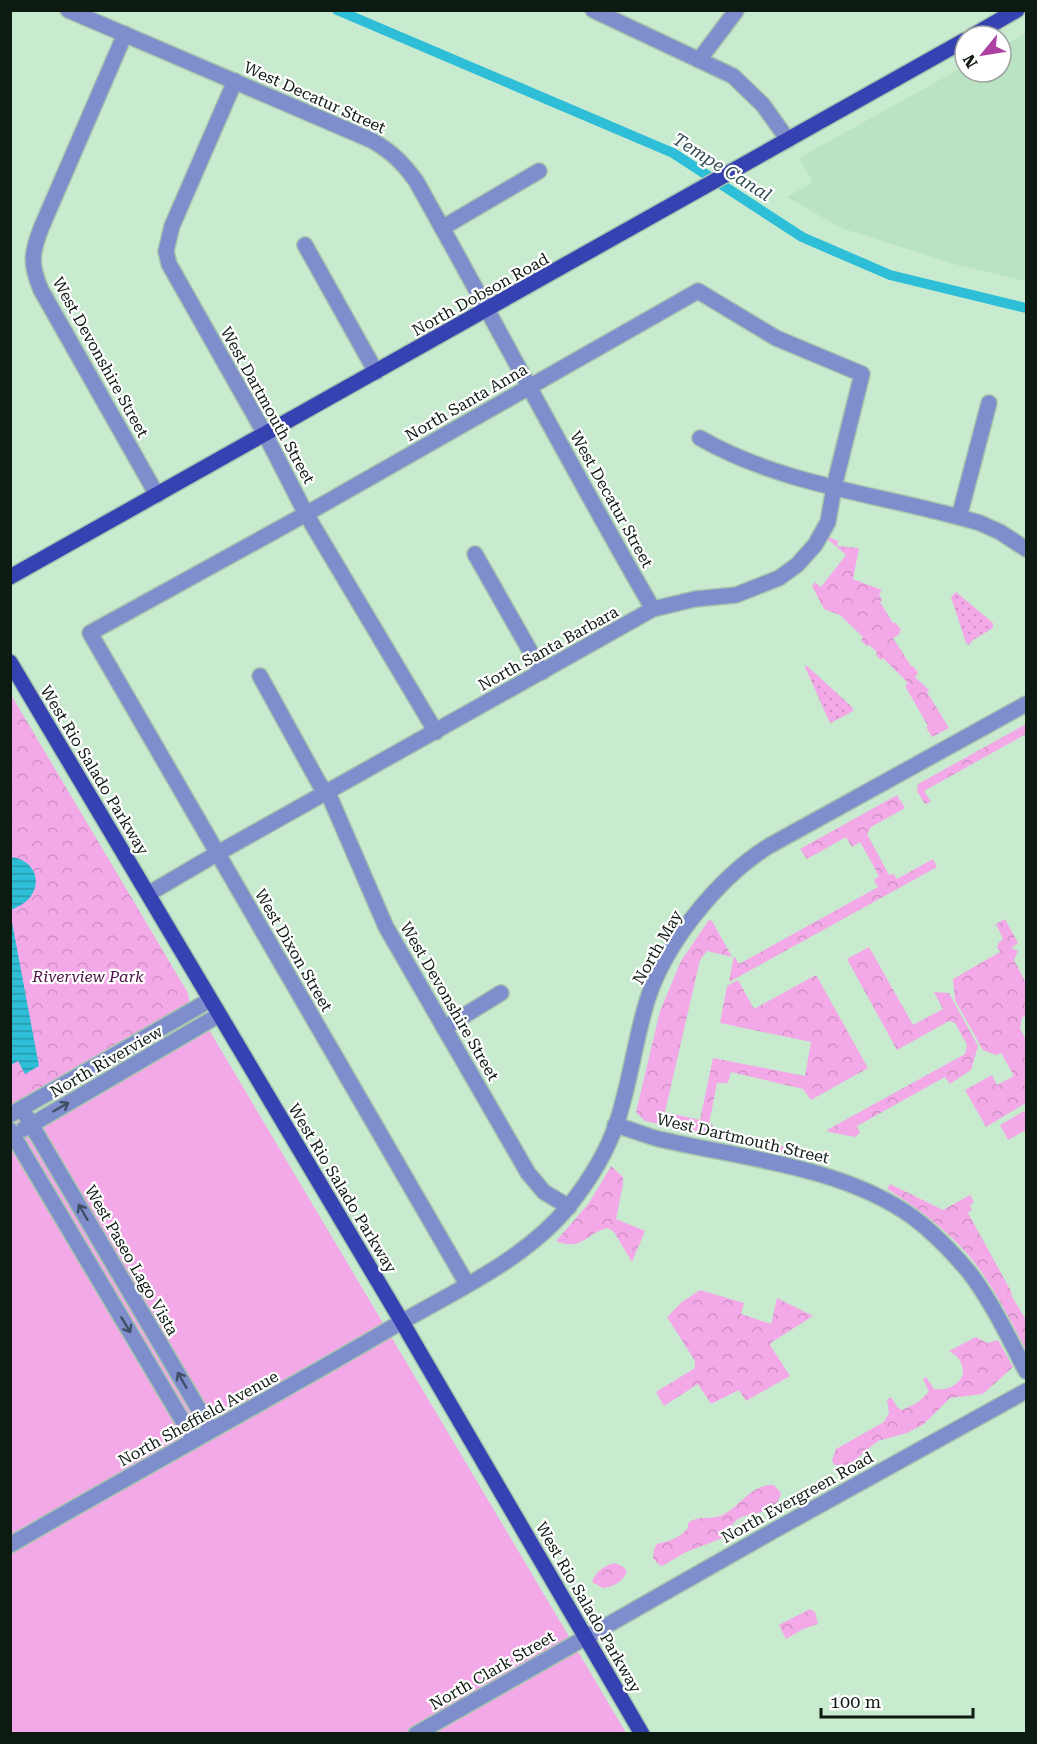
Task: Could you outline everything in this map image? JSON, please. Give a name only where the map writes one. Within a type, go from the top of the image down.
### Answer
[{"type":"main road","points":[[993,24],[1017,10]]},
{"type":"main road","name":"North Dobson Road","points":[[10,577],[953,47]]},
{"type":"main road","name":"West Rio Salado Parkway","points":[[10,662],[402,1322],[642,1734]]},
{"type":"street","name":"West Decatur Street","points":[[68,10],[385,148],[406,168],[488,310],[653,609]]},
{"type":"street","points":[[593,10],[733,76],[772,116],[788,140]]},
{"type":"street","points":[[699,60],[736,11]]},
{"type":"street","name":"West Devonshire Street","points":[[125,34],[34,244],[32,260],[34,273],[41,290],[157,495]]},
{"type":"street","name":"West Dartmouth Street","points":[[235,81],[172,226],[166,251],[169,264],[265,434],[306,514],[436,732]]},
{"type":"street","points":[[442,228],[539,171]]},
{"type":"street","points":[[305,245],[376,372]]},
{"type":"street","name":"North Santa Anna","points":[[90,633],[306,514],[698,291],[776,338],[862,374]]},
{"type":"street","name":"North Santa Barbara","points":[[148,894],[653,609],[695,599],[736,595],[779,579],[797,565],[815,545],[828,522],[834,487],[862,374]]},
{"type":"street","points":[[959,517],[989,403]]},
{"type":"street","points":[[700,438],[754,463],[834,487],[959,517],[1000,532],[1026,549]]},
{"type":"street","points":[[475,554],[542,672]]},
{"type":"street","name":"West Dixon Street","points":[[90,633],[467,1284]]},
{"type":"street","name":"West Devonshire Street","points":[[260,676],[320,785],[328,793],[387,927],[528,1173],[544,1192],[569,1207]]},
{"type":"street","name":"North May","points":[[402,1322],[516,1255],[569,1207],[604,1154],[615,1125],[648,999],[663,965],[705,902],[754,856],[769,846],[1026,704]]},
{"type":"street","points":[[444,1028],[501,993]]},
{"type":"street","name":"North Riverview","points":[[16,1112],[210,1000]]},
{"type":"street","name":"North Riverview","points":[[11,1134],[219,1015]]},
{"type":"street","name":"West Paseo Lago Vista","points":[[16,1112],[32,1124],[211,1430]]},
{"type":"street","name":"West Dartmouth Street","points":[[615,1125],[656,1138],[820,1174],[861,1189],[914,1217],[969,1273],[992,1308],[1026,1371]]},
{"type":"street","points":[[11,1134],[194,1440]]},
{"type":"street","points":[[104,1288],[121,1278]]},
{"type":"street","name":"North Sheffield Avenue","points":[[10,1545],[402,1322]]},
{"type":"street","name":"North Evergreen Road","points":[[585,1637],[1026,1391]]},
{"type":"street","name":"North Clark Street","points":[[416,1734],[585,1637]]},
{"type":"shaded area","points":[[1026,33],[1026,281],[961,266],[841,228],[787,197],[813,182],[799,158],[953,73],[953,84],[1013,84],[1013,40]]},
{"type":"green space","points":[[829,537],[838,541],[837,546],[859,548],[853,579],[882,590],[879,594],[882,600],[880,602],[893,623],[896,623],[901,630],[900,634],[893,638],[918,673],[915,677],[929,690],[927,692],[949,728],[932,737],[905,686],[908,683],[883,658],[881,660],[876,655],[877,652],[861,641],[863,637],[840,615],[824,609],[812,586],[815,582],[821,587],[846,555],[827,541]]},
{"type":"green space","points":[[956,592],[993,623],[993,628],[969,645],[966,643],[951,597]]},
{"type":"green space","points":[[806,665],[853,708],[853,711],[831,723]]},
{"type":"green space","name":"Riverview Park","points":[[10,693],[188,993],[190,1005],[10,1110]]},
{"type":"green space","points":[[1026,724],[1026,734],[924,791],[931,802],[925,804],[917,791],[918,784]]},
{"type":"green space","points":[[897,795],[905,808],[871,827],[867,834],[889,875],[894,874],[897,879],[933,859],[937,867],[729,982],[734,956],[739,964],[878,887],[874,880],[879,876],[860,842],[852,847],[846,837],[807,859],[800,849]]},
{"type":"green space","points":[[1005,919],[1018,943],[1011,948],[1018,951],[1014,960],[1026,983],[1026,1015],[1022,1018],[1020,1028],[1026,1041],[1026,1103],[986,1127],[965,1090],[992,1075],[997,1085],[1014,1076],[1001,1053],[996,1055],[983,1050],[955,1000],[953,979],[1000,952],[997,947],[1003,939],[996,924]]},
{"type":"green space","points":[[709,920],[712,921],[732,957],[707,951],[700,960],[665,1112],[700,1120],[713,1058],[805,1076],[811,1042],[720,1023],[727,986],[738,980],[754,1009],[816,975],[868,1068],[811,1100],[803,1089],[731,1072],[728,1083],[717,1083],[709,1124],[713,1125],[712,1128],[718,1134],[792,1148],[793,1151],[807,1155],[806,1158],[645,1121],[636,1112],[660,1011],[681,961]]},
{"type":"green space","points":[[869,947],[913,1025],[943,1009],[934,992],[949,993],[978,1046],[971,1070],[950,1084],[945,1077],[857,1126],[860,1133],[855,1137],[827,1130],[965,1054],[967,1045],[955,1023],[949,1021],[897,1050],[847,959]]},
{"type":"green space","points":[[202,1018],[626,1733],[11,1733],[10,1126]]},
{"type":"green space","points":[[1026,1110],[1026,1130],[1008,1140],[1000,1125]]},
{"type":"green space","points":[[611,1166],[623,1177],[616,1219],[645,1231],[632,1262],[614,1232],[608,1228],[578,1243],[565,1244],[556,1241],[589,1203]]},
{"type":"green space","points":[[890,1184],[943,1210],[970,1195],[974,1202],[970,1205],[972,1210],[968,1213],[1026,1320],[1026,1350],[995,1292],[973,1261],[940,1227],[887,1189]]},
{"type":"green space","points":[[700,1290],[744,1303],[741,1314],[771,1324],[777,1298],[813,1316],[770,1345],[790,1376],[746,1401],[739,1390],[711,1404],[698,1384],[664,1406],[656,1392],[695,1368],[695,1361],[667,1317],[682,1302]]},
{"type":"green space","points":[[976,1337],[987,1343],[998,1340],[1013,1367],[983,1394],[950,1398],[924,1424],[907,1433],[878,1441],[848,1466],[834,1465],[832,1460],[836,1449],[884,1422],[889,1413],[887,1400],[891,1397],[902,1410],[917,1403],[929,1392],[923,1379],[926,1377],[934,1389],[946,1388],[957,1383],[961,1379],[963,1367],[958,1358],[949,1351]]},
{"type":"green space","points":[[774,1485],[781,1493],[774,1506],[738,1519],[723,1538],[686,1552],[662,1566],[653,1558],[657,1544],[681,1534],[688,1528],[688,1523],[696,1519],[711,1518],[727,1513],[753,1491]]},
{"type":"green space","points":[[614,1563],[627,1571],[620,1581],[603,1588],[592,1582],[600,1570]]},
{"type":"green space","points":[[810,1609],[815,1612],[818,1624],[803,1629],[786,1639],[779,1625]]},
{"type":"water","points":[[11,857],[29,865],[33,870],[36,883],[31,896],[22,905],[11,910]]},
{"type":"water","points":[[11,917],[39,1066],[25,1074],[18,1061],[11,1065]]},
{"type":"waterway","name":"Tempe Canal","points":[[337,10],[673,153],[802,237],[890,275],[1026,308]]}]
